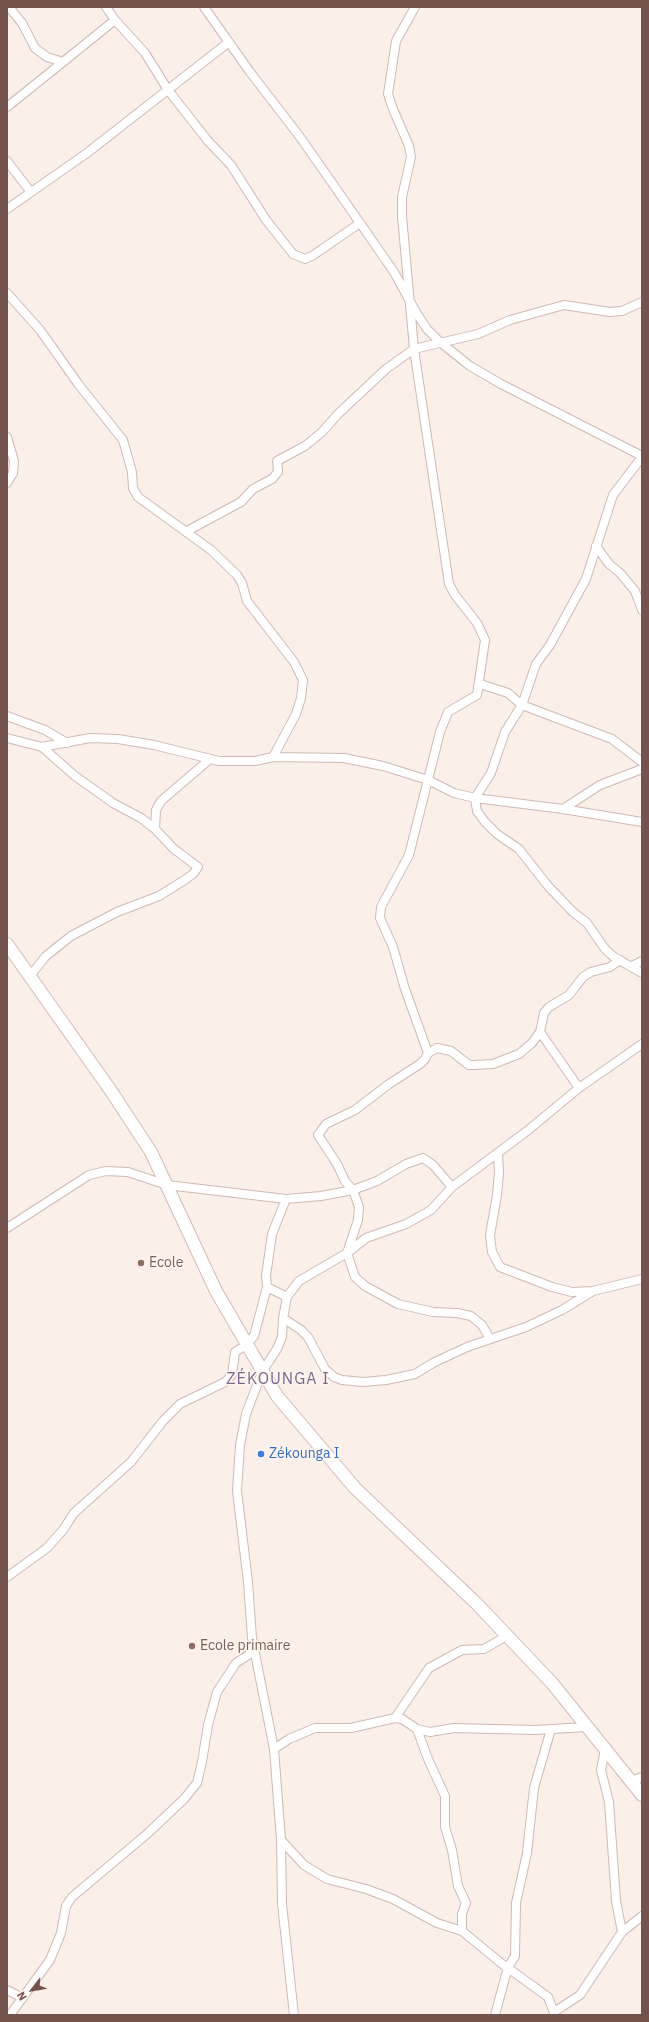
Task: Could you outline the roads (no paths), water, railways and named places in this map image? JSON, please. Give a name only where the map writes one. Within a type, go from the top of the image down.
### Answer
[{"type":"street","points":[[9,7],[22,23],[35,48],[47,57],[63,62]]},
{"type":"street","points":[[106,7],[115,20],[145,53],[168,90],[212,145],[231,165],[266,220],[293,254],[305,259],[312,256],[360,223]]},
{"type":"street","points":[[204,7],[250,72],[300,137],[394,272],[427,329],[440,342],[470,366],[501,384],[642,456],[613,495],[586,579],[576,600],[550,645],[536,664],[522,705],[505,732],[491,773],[475,798],[478,811],[485,822],[496,834],[519,849],[548,886],[573,912],[587,923],[606,950],[642,973]]},
{"type":"street","points":[[415,7],[396,41],[388,94],[409,146],[411,157],[402,197],[402,216],[414,349],[449,584],[455,595],[477,624],[485,640],[480,684],[477,695],[472,700],[448,712],[440,732],[409,855],[395,883],[383,902],[380,918],[393,947],[405,989],[428,1053],[426,1059],[389,1084],[355,1110],[330,1121],[322,1128],[318,1135],[337,1164],[345,1181],[353,1190],[359,1207],[358,1220],[347,1253],[355,1277],[365,1286],[398,1304],[432,1312],[457,1313],[471,1316],[482,1325],[490,1339]]},
{"type":"street","points":[[7,107],[115,20]]},
{"type":"street","points":[[7,209],[30,191],[87,153],[229,42]]},
{"type":"street","points":[[7,161],[30,191]]},
{"type":"street","points":[[7,293],[40,330],[79,385],[123,440],[132,472],[133,488],[138,497],[148,506],[187,531],[212,550],[237,575],[242,583],[247,601],[282,644],[294,662],[303,680],[301,698],[296,714],[273,757]]},
{"type":"street","points":[[187,531],[241,502],[253,489],[272,479],[278,472],[277,461],[305,446],[322,432],[338,414],[386,369],[414,349],[478,334],[510,320],[564,305],[610,312],[622,311],[642,302]]},
{"type":"street","points":[[7,437],[14,461],[13,473],[7,483]]},
{"type":"street","points":[[596,546],[609,564],[620,573],[635,591],[642,610]]},
{"type":"street","points":[[480,684],[508,693],[522,705],[612,739],[642,762]]},
{"type":"street","points":[[7,716],[45,730],[68,743]]},
{"type":"street","points":[[7,738],[42,747],[90,738],[118,739],[154,745],[210,759],[239,762],[273,757],[344,758],[383,766],[428,780],[454,793],[475,798],[563,809],[642,822]]},
{"type":"street","points":[[30,976],[46,956],[71,936],[117,912],[158,896],[183,881],[198,867],[174,849],[155,829],[74,776],[42,747]]},
{"type":"street","points":[[155,829],[156,810],[161,801],[210,759]]},
{"type":"street","points":[[563,809],[600,785],[642,769]]},
{"type":"street","points":[[7,944],[112,1091],[151,1152],[216,1291],[262,1372],[288,1410],[355,1488],[477,1604],[552,1683],[605,1749],[636,1779],[642,1795]]},
{"type":"street","points":[[428,1053],[437,1048],[445,1049],[451,1051],[469,1065],[493,1064],[519,1054],[532,1043],[540,1032],[544,1013],[548,1007],[569,995],[583,977],[591,972],[610,967],[620,960]]},
{"type":"street","points":[[632,966],[642,960]]},
{"type":"street","points":[[540,1032],[579,1088]]},
{"type":"street","points":[[294,2015],[282,1904],[281,1840],[274,1749],[252,1638],[248,1582],[237,1491],[240,1445],[246,1414],[262,1372],[277,1349],[282,1337],[282,1318],[287,1297],[299,1281],[347,1253],[366,1238],[406,1224],[431,1210],[452,1187],[527,1132],[579,1088],[642,1044]]},
{"type":"street","points":[[498,1153],[499,1173],[497,1195],[490,1235],[492,1252],[500,1267],[552,1287],[572,1292],[593,1291],[642,1279]]},
{"type":"street","points":[[7,1228],[89,1175],[106,1171],[128,1172],[167,1185],[286,1199],[321,1196],[353,1190],[377,1181],[406,1164],[423,1158],[433,1165],[452,1187]]},
{"type":"street","points":[[7,1577],[29,1563],[52,1544],[74,1514],[131,1462],[163,1421],[180,1404],[230,1378],[234,1372],[233,1360],[235,1352],[246,1345],[254,1336],[267,1287],[266,1270],[272,1234],[286,1199]]},
{"type":"street","points":[[267,1287],[287,1297]]},
{"type":"street","points":[[282,1318],[301,1330],[308,1337],[325,1369],[334,1377],[342,1380],[386,1380],[415,1374],[451,1353],[526,1327],[562,1310],[593,1291]]},
{"type":"street","points":[[395,1718],[429,1668],[462,1650],[484,1649],[507,1636]]},
{"type":"street","points":[[10,2015],[50,1960],[61,1933],[66,1906],[72,1897],[147,1834],[184,1799],[197,1783],[208,1725],[217,1692],[236,1663],[250,1654],[252,1638]]},
{"type":"street","points":[[274,1749],[289,1739],[315,1728],[351,1728],[395,1718],[402,1719],[417,1729],[430,1732],[470,1727],[551,1729],[586,1727]]},
{"type":"street","points":[[417,1729],[444,1796],[445,1827],[455,1864],[458,1886],[466,1903],[462,1914],[462,1931]]},
{"type":"street","points":[[495,2015],[508,1967],[515,1956],[514,1936],[516,1903],[527,1853],[534,1788],[551,1729]]},
{"type":"street","points":[[605,1749],[601,1770],[609,1802],[616,1901],[622,1932]]},
{"type":"street","points":[[281,1840],[304,1865],[327,1879],[366,1889],[393,1899],[437,1923],[462,1931],[548,1997],[555,2014],[580,1995],[622,1932],[642,1916]]},
{"type":"street","points":[[7,1990],[23,1998]]},
{"type":"place","name":"Ecole","points":[[141,1263]]},
{"type":"place","name":"Zékounga I","points":[[261,1454]]},
{"type":"place","name":"Ecole primaire","points":[[192,1646]]},
{"type":"district","name":"ZÉKOUNGA I","points":[[278,1379]]}]
